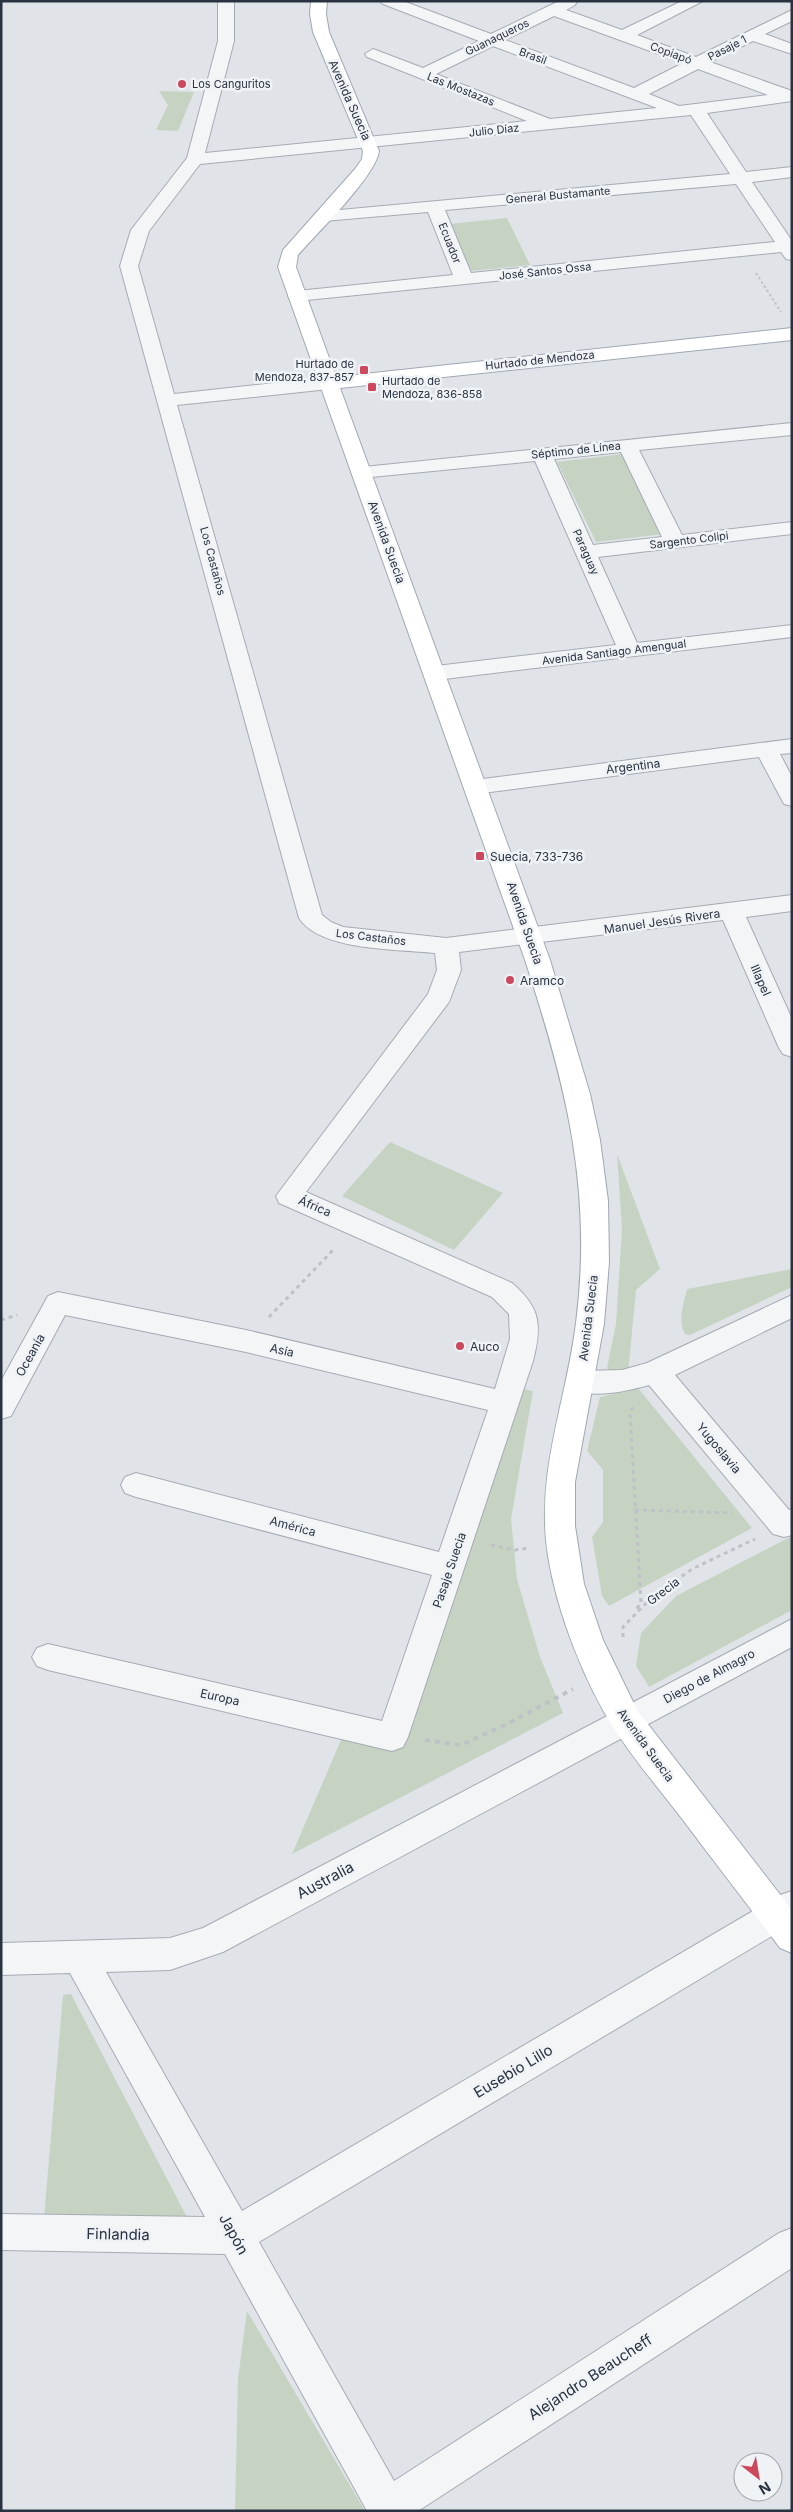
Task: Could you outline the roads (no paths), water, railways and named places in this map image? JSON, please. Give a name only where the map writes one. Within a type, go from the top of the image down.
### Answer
[{"type":"main road","name":"Avenida Suecia","points":[[319,1],[318,14],[321,32],[370,143],[371,151],[367,166],[294,248],[287,260],[287,266],[531,938],[579,1097],[588,1147],[594,1198],[595,1242],[588,1334],[580,1382],[561,1468],[560,1531],[565,1568],[574,1606],[587,1645],[603,1681],[626,1720],[786,1920]]},
{"type":"main road","name":"Hurtado de Mendoza","points":[[329,382],[792,334]]},
{"type":"street","name":"Los Castaños","points":[[226,1],[226,41],[196,159],[140,230],[129,266],[168,400],[311,918],[322,928],[340,935],[446,946],[531,938]]},
{"type":"street","name":"Brasil","points":[[388,1],[678,111]]},
{"type":"street","name":"Guanaqueros","points":[[423,74],[571,1]]},
{"type":"street","points":[[623,36],[695,1]]},
{"type":"street","points":[[418,13],[436,5]]},
{"type":"street","name":"Copiapó","points":[[553,10],[790,97]]},
{"type":"street","name":"Pasaje 1","points":[[635,94],[792,15]]},
{"type":"street","points":[[752,35],[792,49]]},
{"type":"street","name":"Las Mostazas","points":[[373,54],[548,124]]},
{"type":"street","name":"Julio Díaz","points":[[196,159],[678,111],[790,97]]},
{"type":"street","points":[[696,109],[790,249]]},
{"type":"street","name":"General Bustamante","points":[[324,216],[792,172]]},
{"type":"street","name":"Ecuador","points":[[435,207],[464,279]]},
{"type":"street","name":"José Santos Ossa","points":[[297,296],[743,251],[790,249]]},
{"type":"street","name":"Hurtado de Mendoza","points":[[168,400],[329,382]]},
{"type":"street","name":"Séptimo de Línea","points":[[361,472],[792,429]]},
{"type":"street","points":[[627,445],[675,542]]},
{"type":"street","name":"Paraguay","points":[[542,454],[629,650]]},
{"type":"street","name":"Sargento Colipi","points":[[587,552],[792,528]]},
{"type":"street","name":"Avenida Santiago Amengual","points":[[436,673],[792,631]]},
{"type":"street","name":"Argentina","points":[[475,787],[792,746]]},
{"type":"street","points":[[766,749],[792,799]]},
{"type":"street","name":"Manuel Jesús Rivera","points":[[531,938],[792,903]]},
{"type":"street","name":"Illapel","points":[[731,911],[792,1048]]},
{"type":"street","name":"África","points":[[446,946],[449,970],[440,996],[289,1196],[358,1224],[502,1290],[514,1300],[527,1324],[526,1337],[505,1403]]},
{"type":"street","name":"Asia","points":[[58,1303],[246,1341],[505,1403]]},
{"type":"street","name":"Oceanía","points":[[1,1408],[58,1303]]},
{"type":"street","points":[[580,1382],[622,1380],[651,1373],[792,1306]]},
{"type":"street","name":"Yugoslavia","points":[[651,1373],[783,1519]]},
{"type":"street","name":"Pasaje Suecia","points":[[392,1737],[505,1403]]},
{"type":"street","name":"América","points":[[136,1485],[454,1553]]},
{"type":"street","name":"Diego de Almagro","points":[[626,1720],[792,1632]]},
{"type":"street","name":"Europa","points":[[48,1657],[392,1737]]},
{"type":"street","name":"Australia","points":[[1,1959],[170,1954],[211,1941],[626,1720]]},
{"type":"street","name":"Eusebio Lillo","points":[[235,2236],[786,1920]]},
{"type":"street","name":"Japón","points":[[80,1958],[388,2509]]},
{"type":"street","name":"Finlandia","points":[[1,2232],[235,2236]]},
{"type":"street","name":"Alejandro Beaucheff","points":[[388,2509],[792,2246]]},
{"type":"place","name":"Los Canguritos","points":[[182,84]]},
{"type":"place","name":"Hurtado de Mendoza, 837-857","points":[[364,370]]},
{"type":"place","name":"Hurtado de Mendoza, 836-858","points":[[372,387]]},
{"type":"place","name":"Suecia, 733-736","points":[[480,856]]},
{"type":"place","name":"Aramco","points":[[510,980]]},
{"type":"place","name":"Auco","points":[[460,1346]]}]
